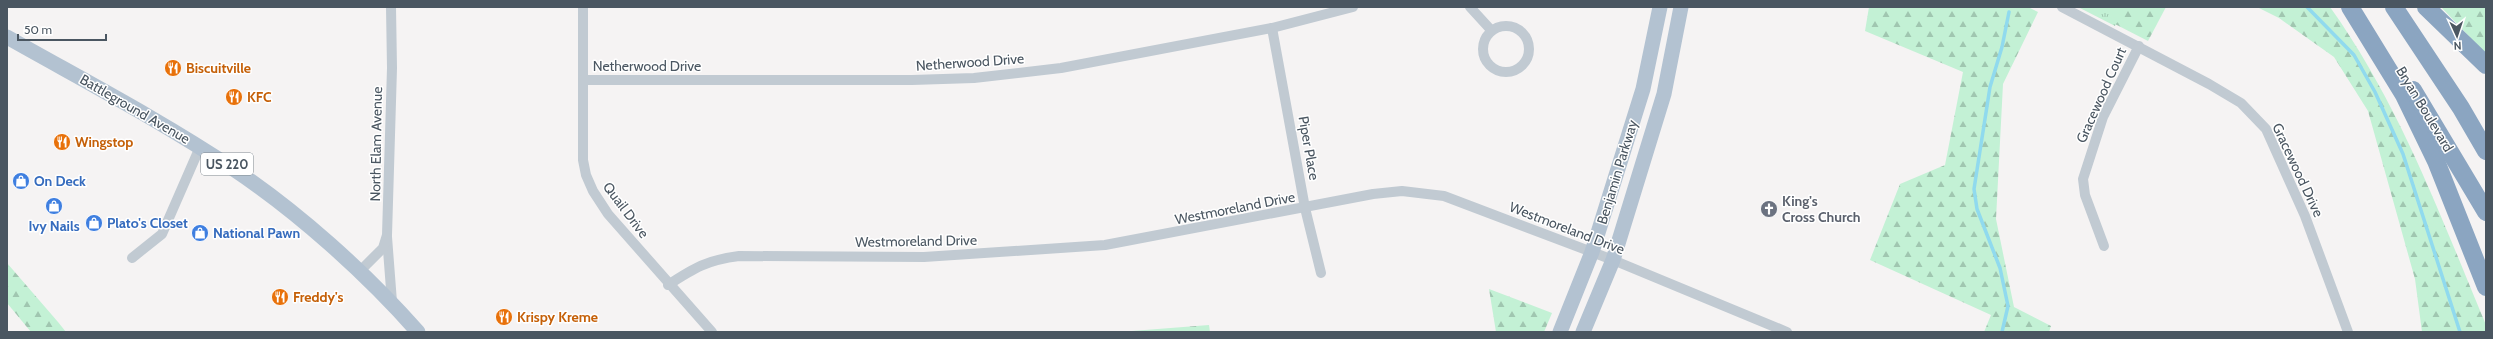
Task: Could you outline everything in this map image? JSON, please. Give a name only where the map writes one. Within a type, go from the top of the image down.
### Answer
[{"type":"highway","points":[[2350,7],[2404,95],[2436,161],[2486,287]]},
{"type":"highway","name":"Bryan Boulevard","points":[[2363,7],[2486,212]]},
{"type":"highway","name":"Bryan Boulevard","points":[[2394,7],[2461,108],[2486,151]]},
{"type":"highway","points":[[2426,7],[2486,65]]},
{"type":"main road","name":"Benjamin Parkway","points":[[1560,332],[1592,252],[1643,89],[1660,7]]},
{"type":"main road","name":"Benjamin Parkway","points":[[1583,332],[1613,260],[1664,94],[1682,7]]},
{"type":"main road","name":"Battleground Avenue","points":[[7,37],[234,168],[360,271],[392,302],[418,332]]},
{"type":"street","name":"North Elam Avenue","points":[[360,271],[383,248],[387,235],[392,68],[391,7]]},
{"type":"street","name":"Quail Drive","points":[[584,7],[583,160],[586,175],[608,214],[668,285],[712,332]]},
{"type":"street","name":"Netherwood Drive","points":[[583,80],[912,80],[974,78],[1061,68],[1272,28],[1352,7]]},
{"type":"street","points":[[1470,7],[1492,30]]},
{"type":"street","name":"Gracewood Drive","points":[[2062,7],[2139,46],[2241,103],[2266,129],[2305,216],[2348,332]]},
{"type":"street","points":[[1502,26],[1512,27],[1525,35],[1529,50],[1522,65],[1515,70],[1504,72],[1495,69],[1488,63],[1484,54],[1484,45],[1492,30],[1502,26]]},
{"type":"street","name":"Piper Place","points":[[1272,28],[1306,208],[1321,273]]},
{"type":"street","name":"Gracewood Court","points":[[2104,246],[2085,195],[2083,179],[2103,117],[2139,46]]},
{"type":"street","points":[[132,258],[162,234],[200,147]]},
{"type":"street","name":"Westmoreland Drive","points":[[668,285],[699,265],[728,257],[924,257],[1105,245],[1306,208],[1373,194],[1402,191],[1424,192],[1444,196],[1613,260],[1787,332]]},
{"type":"street","points":[[387,235],[392,302]]},
{"type":"green space","points":[[1869,7],[2028,7],[2038,12],[2003,84],[1996,219],[2014,307],[2051,326],[2049,332],[1984,332],[1991,315],[1870,260],[1900,184],[1945,165],[1963,72],[1865,31]]},
{"type":"green space","points":[[2078,7],[2128,7],[2115,26]]},
{"type":"green space","points":[[2119,7],[2166,7],[2148,41],[2111,22]]},
{"type":"green space","points":[[2257,7],[2330,7],[2355,44],[2398,122],[2435,202],[2486,325],[2486,332],[2422,332],[2415,279],[2368,111],[2334,57],[2279,18]]},
{"type":"green space","points":[[2441,7],[2486,7],[2486,54]]},
{"type":"green space","points":[[7,263],[66,332],[31,332],[7,303]]},
{"type":"green space","points":[[1489,289],[1552,313],[1544,332],[1496,332]]},
{"type":"green space","points":[[1209,325],[1210,332],[1119,332]]},
{"type":"waterway","points":[[2307,7],[2354,55],[2375,92],[2403,154],[2460,332]]},
{"type":"waterway","points":[[2002,332],[2008,306],[2000,268],[1977,209],[1974,189],[1990,87],[2002,47],[2009,12]]},
{"type":"place","name":"Biscuitville","points":[[173,68]]},
{"type":"place","name":"KFC","points":[[234,97]]},
{"type":"place","name":"Wingstop","points":[[62,142]]},
{"type":"place","name":"On Deck","points":[[21,181]]},
{"type":"place","name":"Ivy Nails","points":[[54,206]]},
{"type":"place","name":"King's Cross Church","points":[[1769,209]]},
{"type":"place","name":"Plato's Closet","points":[[94,223]]},
{"type":"place","name":"National Pawn","points":[[200,233]]},
{"type":"place","name":"Freddy's","points":[[280,297]]},
{"type":"place","name":"Krispy Kreme","points":[[504,317]]}]
